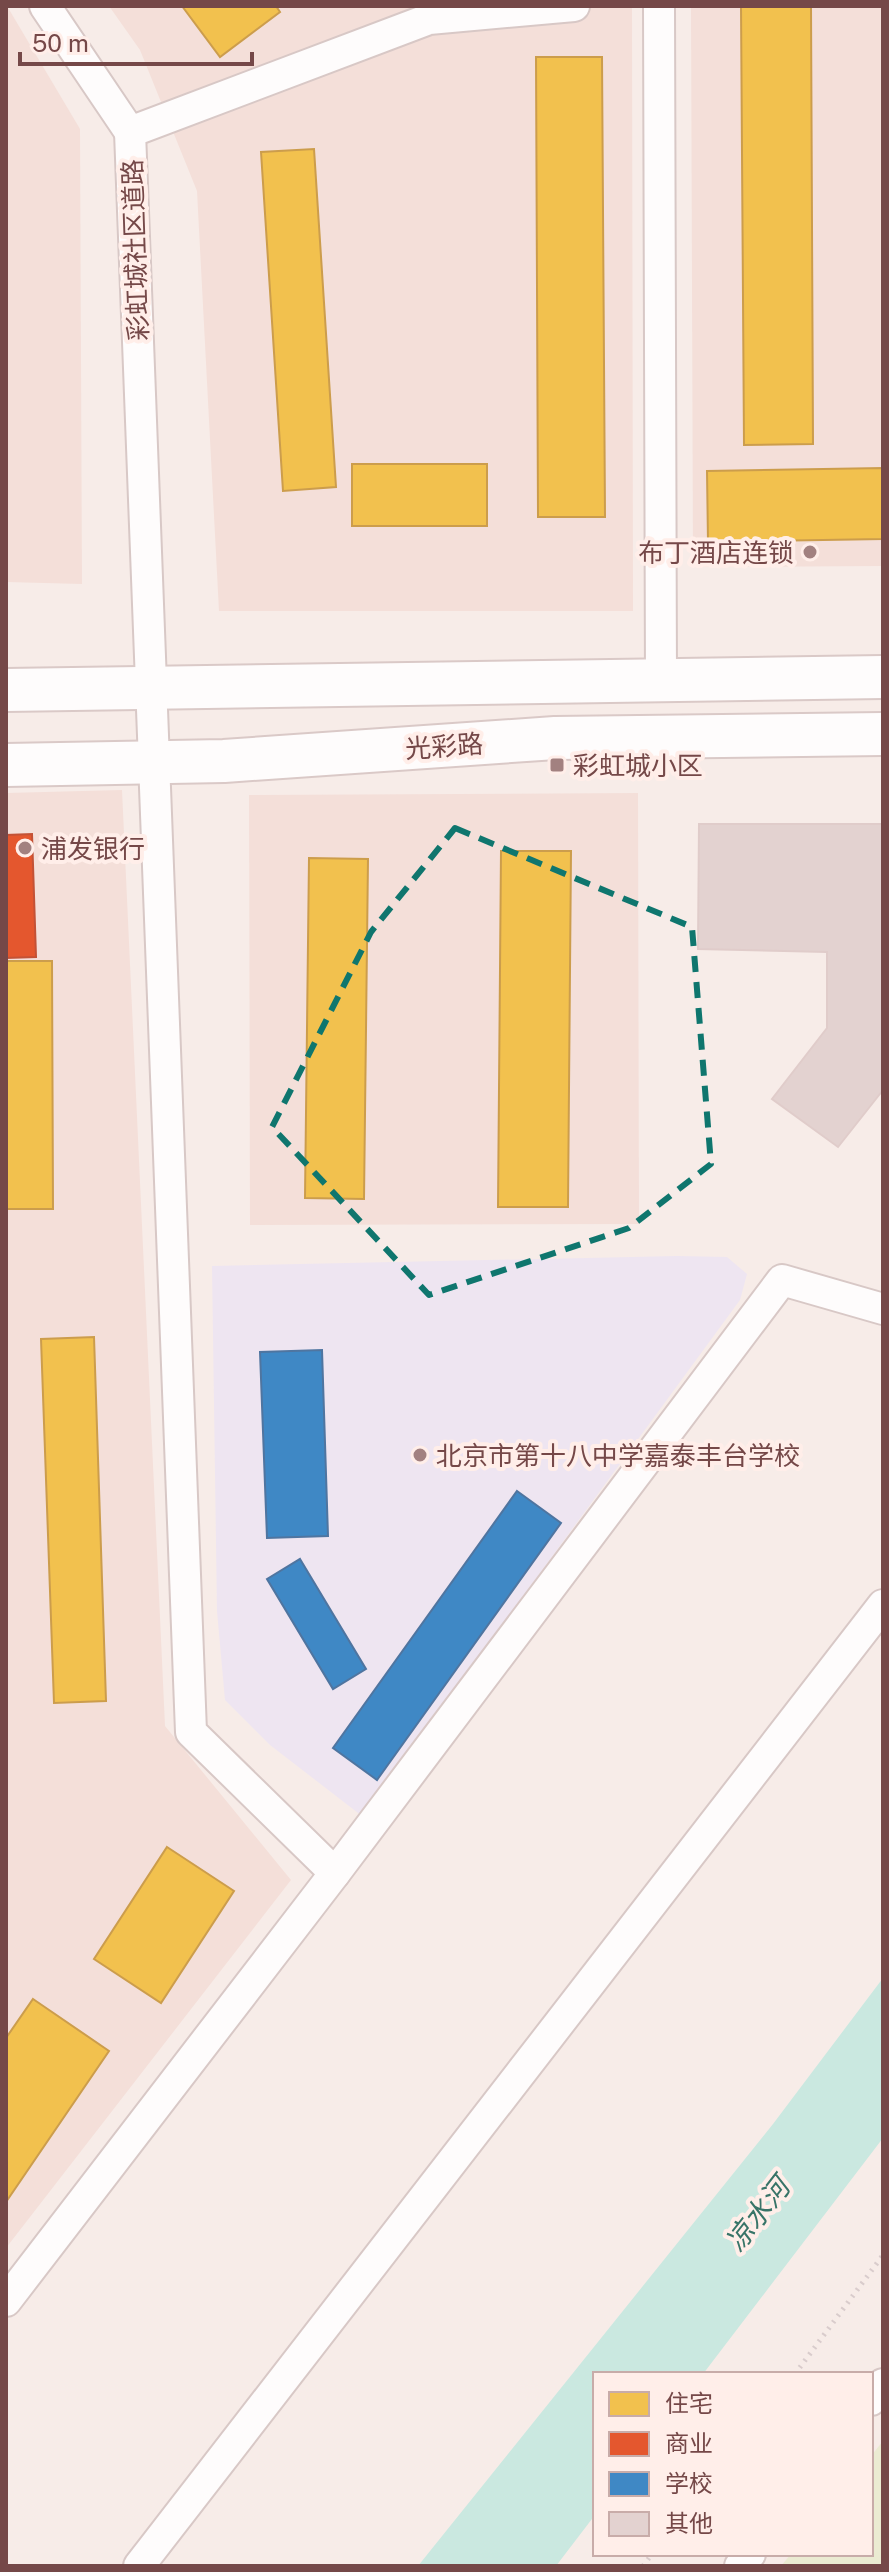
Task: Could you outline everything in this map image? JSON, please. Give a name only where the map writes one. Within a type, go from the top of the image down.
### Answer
[{"type":"main road","points":[[6,690],[883,677]]},
{"type":"main road","name":"光彩路","points":[[6,765],[154,764],[555,738],[883,734]]},
{"type":"street","points":[[45,6],[130,132]]},
{"type":"street","name":"彩虹城社区道路","points":[[335,1873],[191,1732],[130,132],[429,19],[574,6]]},
{"type":"street","points":[[659,6],[661,680]]},
{"type":"street","points":[[6,2301],[335,1873],[782,1280],[883,1309]]},
{"type":"street","points":[[139,2566],[883,1605]]},
{"type":"path","points":[[796,2372],[883,2255]]},
{"type":"highlighted area","points":[[455,828],[692,927],[711,1164],[629,1228],[429,1295],[272,1127],[371,932]]},
{"type":"shaded area","points":[[7,6],[80,129],[82,584],[6,582]]},
{"type":"shaded area","points":[[109,6],[632,6],[633,611],[219,611],[197,191],[140,50]]},
{"type":"shaded area","points":[[691,6],[883,6],[883,566],[693,567]]},
{"type":"shaded area","points":[[122,790],[165,1726],[291,1880],[6,2248],[6,793]]},
{"type":"shaded area","points":[[638,793],[639,1224],[250,1225],[249,795]]},
{"type":"shaded area","name":"北京市第十八中学嘉泰丰台学校","points":[[727,1257],[747,1274],[740,1300],[362,1816],[270,1745],[225,1700],[217,1611],[212,1266]]},
{"type":"green space","points":[[883,2441],[883,2566],[781,2566],[789,2556],[873,2556],[873,2454]]},
{"type":"water","name":"凉水河","points":[[883,1978],[883,2138],[705,2372],[593,2372],[593,2518],[556,2566],[418,2566],[773,2124]]},
{"type":"building: 住宅","points":[[182,6],[276,6],[280,12],[220,57]]},
{"type":"building: 住宅","points":[[741,6],[811,6],[813,444],[744,445]]},
{"type":"building: 住宅","points":[[536,57],[602,57],[605,517],[538,517]]},
{"type":"building: 住宅","points":[[314,149],[336,487],[283,491],[261,152]]},
{"type":"building: 住宅","points":[[352,464],[487,464],[487,526],[352,526]]},
{"type":"building: 住宅","points":[[883,468],[883,539],[708,542],[707,471]]},
{"type":"building: 住宅","points":[[501,851],[571,851],[568,1207],[498,1207]]},
{"type":"building: 住宅","points":[[309,858],[368,859],[364,1199],[305,1198]]},
{"type":"building: 住宅","points":[[6,961],[52,961],[53,1209],[6,1209]]},
{"type":"building: 住宅","points":[[94,1337],[106,1701],[54,1703],[41,1339]]},
{"type":"building: 住宅","points":[[167,1847],[234,1891],[161,2003],[94,1959]]},
{"type":"building: 住宅","points":[[33,1999],[109,2051],[6,2202],[6,2038]]},
{"type":"building: 商业","points":[[32,834],[36,957],[6,958],[6,835]]},
{"type":"building: 学校","points":[[322,1350],[328,1536],[267,1538],[260,1352]]},
{"type":"building: 学校","points":[[517,1491],[561,1523],[377,1780],[333,1748]]},
{"type":"building: 学校","points":[[300,1559],[366,1669],[333,1689],[267,1579]]},
{"type":"building: 其他","points":[[699,824],[883,824],[883,1090],[838,1147],[772,1099],[827,1028],[827,952],[698,949]]},
{"type":"place","name":"布丁酒店连锁","points":[[810,552]]},
{"type":"place","name":"彩虹城小区","points":[[557,765]]},
{"type":"place","name":"浦发银行","points":[[25,848]]},
{"type":"place","name":"北京市第十八中学嘉泰丰台学校","points":[[420,1455]]}]
